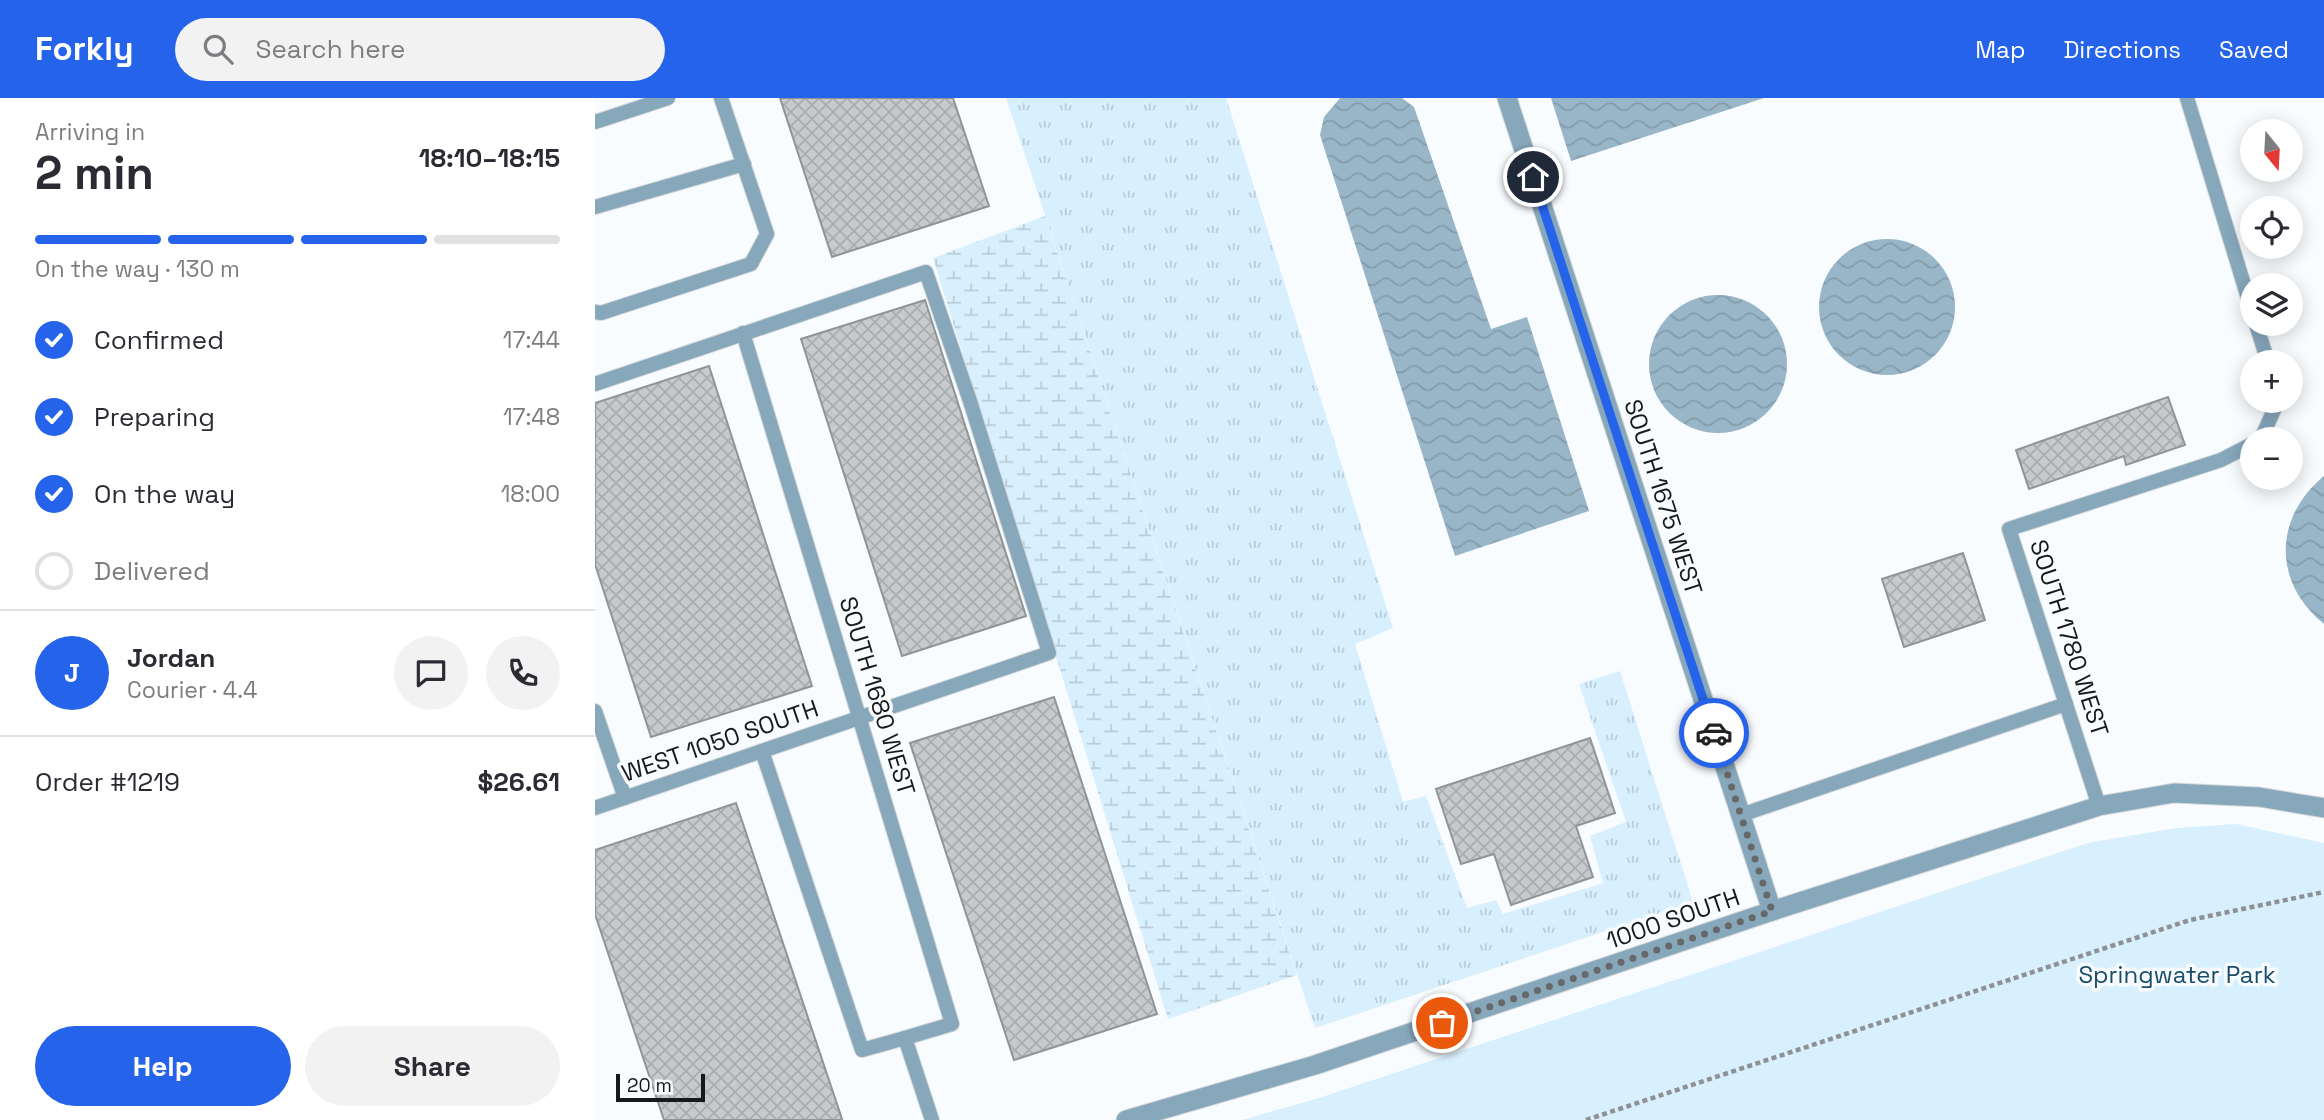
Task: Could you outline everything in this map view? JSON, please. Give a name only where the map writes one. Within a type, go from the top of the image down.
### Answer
[{"type":"street","name":"SOUTH 1675 WEST","points":[[1507,98],[1772,911]]},
{"type":"street","name":"1000 SOUTH","points":[[1126,1120],[1315,1065],[1772,911],[2099,806],[2174,793],[2259,797],[2324,808]]},
{"type":"lane","points":[[595,122],[668,98]]},
{"type":"lane","points":[[595,312],[601,313],[751,264],[768,234],[721,98]]},
{"type":"lane","points":[[2187,98],[2240,273]]},
{"type":"lane","points":[[595,207],[744,164]]},
{"type":"lane","name":"WEST 1050 SOUTH","points":[[595,808],[1049,653],[970,401],[926,272],[743,333]]},
{"type":"lane","points":[[595,384],[743,333]]},
{"type":"lane","name":"SOUTH 1680 WEST","points":[[743,333],[952,1024],[862,1050],[762,751]]},
{"type":"lane","name":"SOUTH 1780 WEST","points":[[2099,806],[2010,529],[2221,460],[2240,450]]},
{"type":"lane","points":[[1741,815],[2066,704]]},
{"type":"lane","points":[[595,712],[625,798]]},
{"type":"lane","points":[[905,1038],[932,1120]]},
{"type":"path","points":[[1586,1120],[2190,920],[2324,891]]},
{"type":"green space","points":[[1006,98],[1226,98],[1393,628],[1355,644],[1403,802],[1426,796],[1467,908],[1496,900],[1503,914],[1603,883],[1590,836],[1626,822],[1579,684],[1620,671],[1693,902],[1315,1028]]},
{"type":"green space","points":[[1045,216],[1297,975],[1168,1019],[933,258]]},
{"type":"green space","name":"Springwater Park","points":[[2236,824],[2324,843],[2324,1120],[1242,1120],[1319,1098],[2088,843],[2177,828]]},
{"type":"water","points":[[1340,98],[1402,98],[1414,107],[1491,329],[1527,317],[1589,511],[1455,556],[1320,135],[1324,117]]},
{"type":"water","points":[[1551,98],[1764,98],[1571,161]]},
{"type":"water","points":[[1887,239],[1913,244],[1935,259],[1950,281],[1955,307],[1950,333],[1935,355],[1913,370],[1887,375],[1861,370],[1839,355],[1824,333],[1819,307],[1824,281],[1839,259],[1861,244]]},
{"type":"water","points":[[1718,295],[1744,301],[1766,316],[1781,338],[1787,364],[1781,390],[1766,412],[1744,427],[1718,433],[1692,427],[1670,412],[1655,390],[1649,364],[1655,338],[1670,316],[1692,301]]},
{"type":"water","points":[[2324,476],[2324,624],[2307,608],[2295,589],[2288,570],[2286,550],[2288,530],[2295,511],[2307,493]]},
{"type":"building","points":[[780,98],[953,98],[989,206],[832,257]]},
{"type":"building","points":[[925,300],[1026,616],[902,656],[801,339]]},
{"type":"building","points":[[709,366],[812,686],[651,737],[595,564],[595,403]]},
{"type":"building","points":[[2168,397],[2185,445],[2126,465],[2124,456],[2029,489],[2016,450]]},
{"type":"building","points":[[1963,553],[1985,620],[1904,647],[1882,579]]},
{"type":"building","points":[[1054,697],[1157,1014],[1014,1060],[910,743]]},
{"type":"building","points":[[1590,738],[1615,813],[1576,826],[1593,877],[1511,905],[1494,854],[1461,864],[1436,789]]},
{"type":"building","points":[[736,803],[842,1119],[840,1120],[664,1120],[595,914],[595,850]]},
{"type":"way so far","points":[[1442,1023],[1772,911],[1714,733]]},
{"type":"route","points":[[1533,177],[1714,733]]}]
